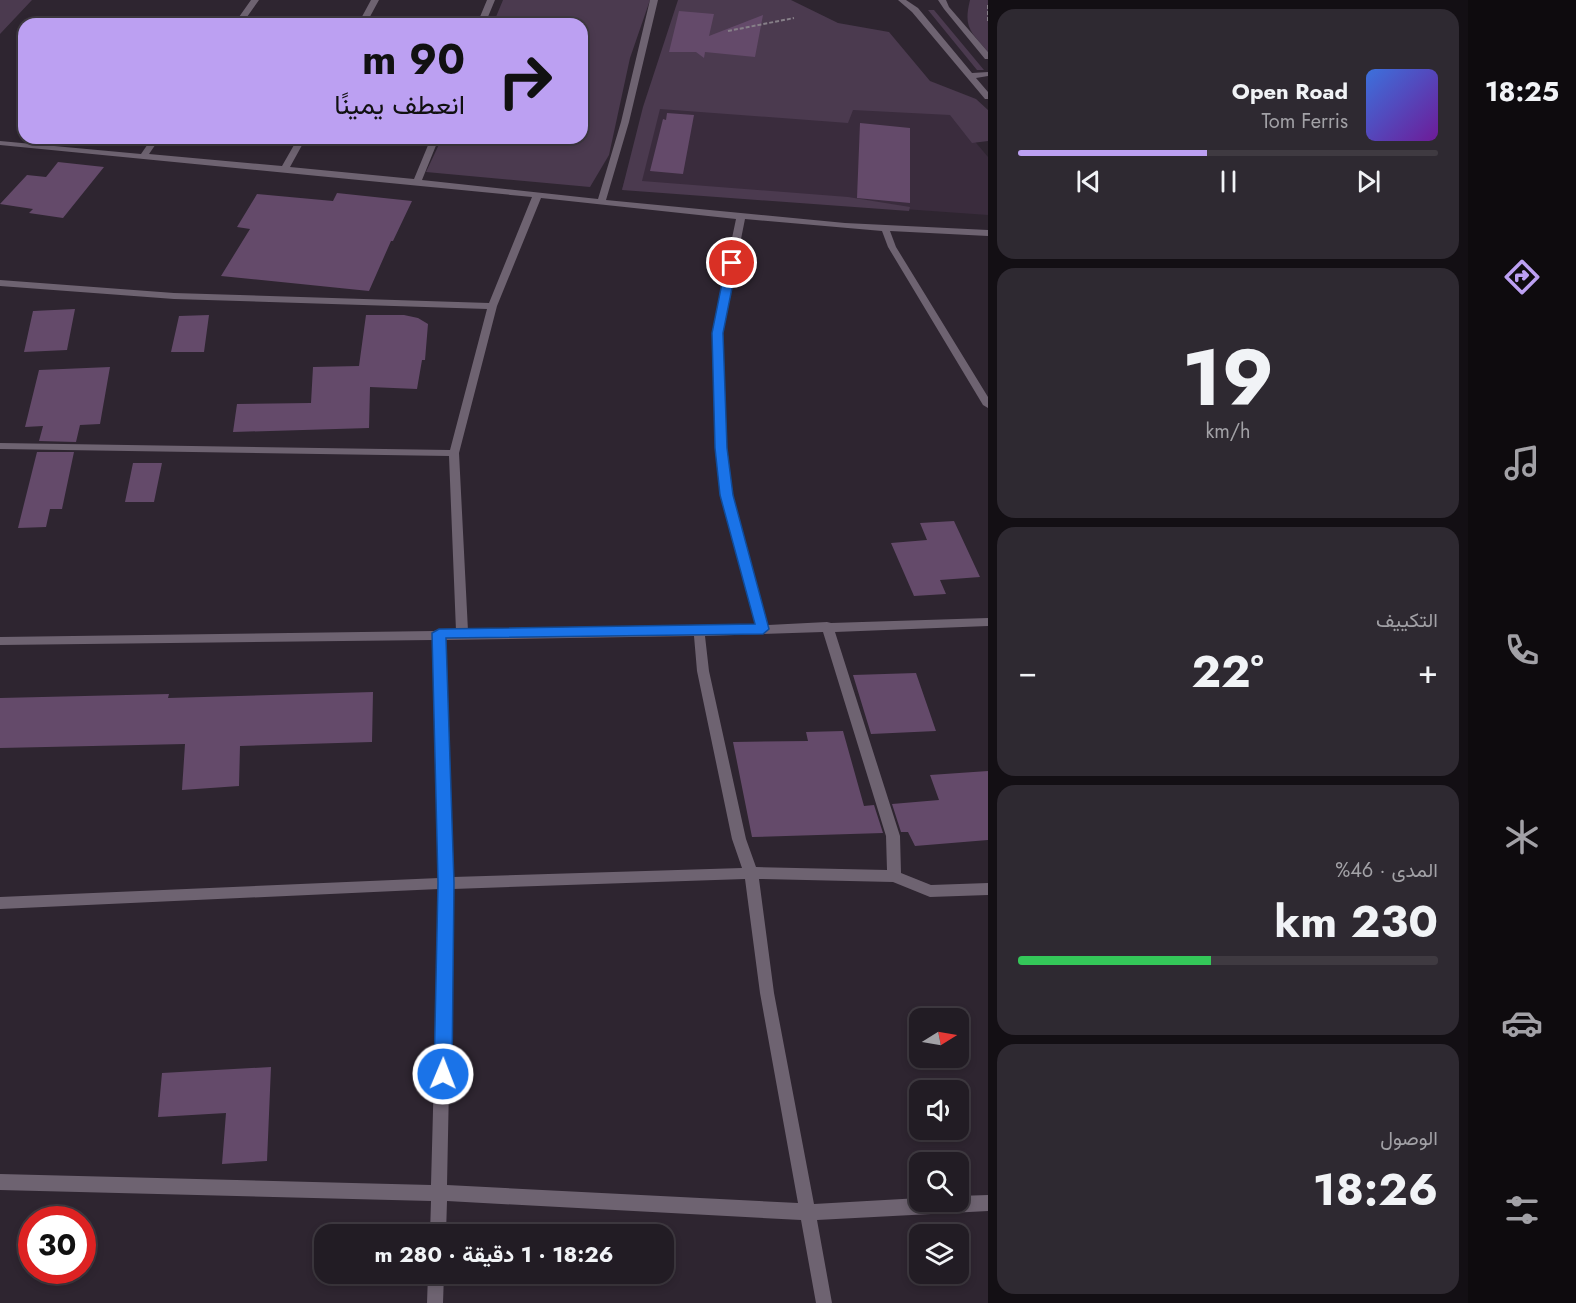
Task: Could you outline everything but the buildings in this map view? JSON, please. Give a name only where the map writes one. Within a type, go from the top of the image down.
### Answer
[{"type":"street","points":[[242,18],[255,0]]},
{"type":"street","points":[[365,18],[375,0]]},
{"type":"street","points":[[484,18],[491,0]]},
{"type":"street","points":[[601,203],[625,122],[654,0]]},
{"type":"street","points":[[902,0],[915,10],[988,97]]},
{"type":"street","points":[[942,0],[946,8],[988,57]]},
{"type":"street","points":[[970,76],[988,74]]},
{"type":"street","points":[[0,143],[417,182],[886,231],[988,233]]},
{"type":"street","points":[[143,157],[152,144]]},
{"type":"street","points":[[284,170],[299,144]]},
{"type":"street","points":[[417,182],[433,144]]},
{"type":"street","points":[[462,635],[454,453],[492,306],[537,196]]},
{"type":"street","points":[[741,217],[717,333],[721,448],[727,495],[763,629]]},
{"type":"street","points":[[886,231],[892,247],[988,405]]},
{"type":"street","points":[[0,283],[174,296],[492,306]]},
{"type":"street","points":[[0,446],[454,453]]},
{"type":"street","points":[[0,641],[439,633],[462,635],[699,632],[988,622]]},
{"type":"street","points":[[827,626],[893,836],[894,876]]},
{"type":"street","points":[[699,632],[703,671],[735,817],[751,873],[767,993],[824,1303]]},
{"type":"street","points":[[439,633],[446,883],[439,1224]]},
{"type":"street","points":[[0,903],[446,883],[751,873],[894,876],[930,891],[988,889]]},
{"type":"street","points":[[0,1182],[441,1193],[807,1212],[988,1203]]},
{"type":"street","points":[[435,1303],[436,1284]]},
{"type":"path","points":[[988,5],[988,24]]},
{"type":"path","points":[[728,31],[794,18]]},
{"type":"shaded area","points":[[0,0],[32,0],[0,34]]},
{"type":"shaded area","points":[[503,0],[650,0],[630,58],[609,155],[590,187],[426,172],[439,144],[588,144],[588,18],[496,18]]},
{"type":"shaded area","points":[[678,0],[791,0],[838,23],[889,32],[930,81],[976,99],[988,110],[988,141],[972,143],[950,115],[853,110],[848,123],[660,109],[642,181],[848,197],[910,207],[909,211],[622,190],[643,107]]},
{"type":"shaded area","points":[[970,0],[988,0],[988,52],[970,29],[967,17]]},
{"type":"shaded area","points":[[928,10],[934,10],[984,70],[977,70]]},
{"type":"shaded area","points":[[662,58],[924,81],[988,157],[988,215],[622,189]]},
{"type":"route","points":[[443,1074],[446,883],[439,633],[462,635],[763,629],[727,495],[721,448],[717,333],[732,263]]}]
